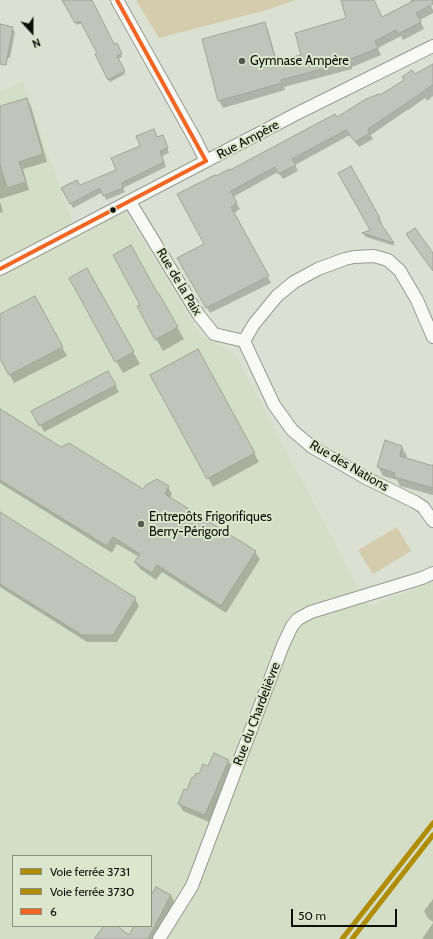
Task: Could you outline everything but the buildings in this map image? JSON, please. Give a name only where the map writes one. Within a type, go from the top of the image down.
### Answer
[{"type":"street","points":[[117,0],[196,141],[206,162]]},
{"type":"street","name":"Rue Ampère","points":[[0,269],[351,86],[433,46]]},
{"type":"street","name":"Rue de la Paix","points":[[130,202],[198,314],[214,334],[244,341]]},
{"type":"street","points":[[244,341],[254,324],[277,296],[294,282],[318,269],[345,259],[374,256],[388,260],[400,271],[417,300],[433,337]]},
{"type":"street","name":"Rue des Nations","points":[[244,341],[274,405],[292,430],[312,447],[366,478],[423,507],[433,520]]},
{"type":"street","name":"Rue du Chardelièvre","points":[[159,939],[192,886],[283,645],[292,626],[298,619],[311,612],[422,578],[433,573]]},
{"type":"shaded area","points":[[136,0],[295,0],[270,9],[159,38]]},
{"type":"shaded area","points":[[23,82],[77,236],[125,212],[199,333],[235,354],[369,607],[433,581],[433,939],[0,939],[0,91]]},
{"type":"shaded area","points":[[397,527],[411,551],[373,574],[358,550]]},
{"type":"rail line","name":"3731","points":[[342,939],[433,823]]},
{"type":"rail line","name":"3730","points":[[352,939],[433,835]]},
{"type":"transit line","name":"6","points":[[117,0],[206,161]]},
{"type":"transit line","name":"6","points":[[0,269],[206,161]]},
{"type":"place","name":"Gymnase Ampère","points":[[242,61]]},
{"type":"place","name":"Entrepôts Frigorifiques Berry-Périgord","points":[[141,524]]}]
